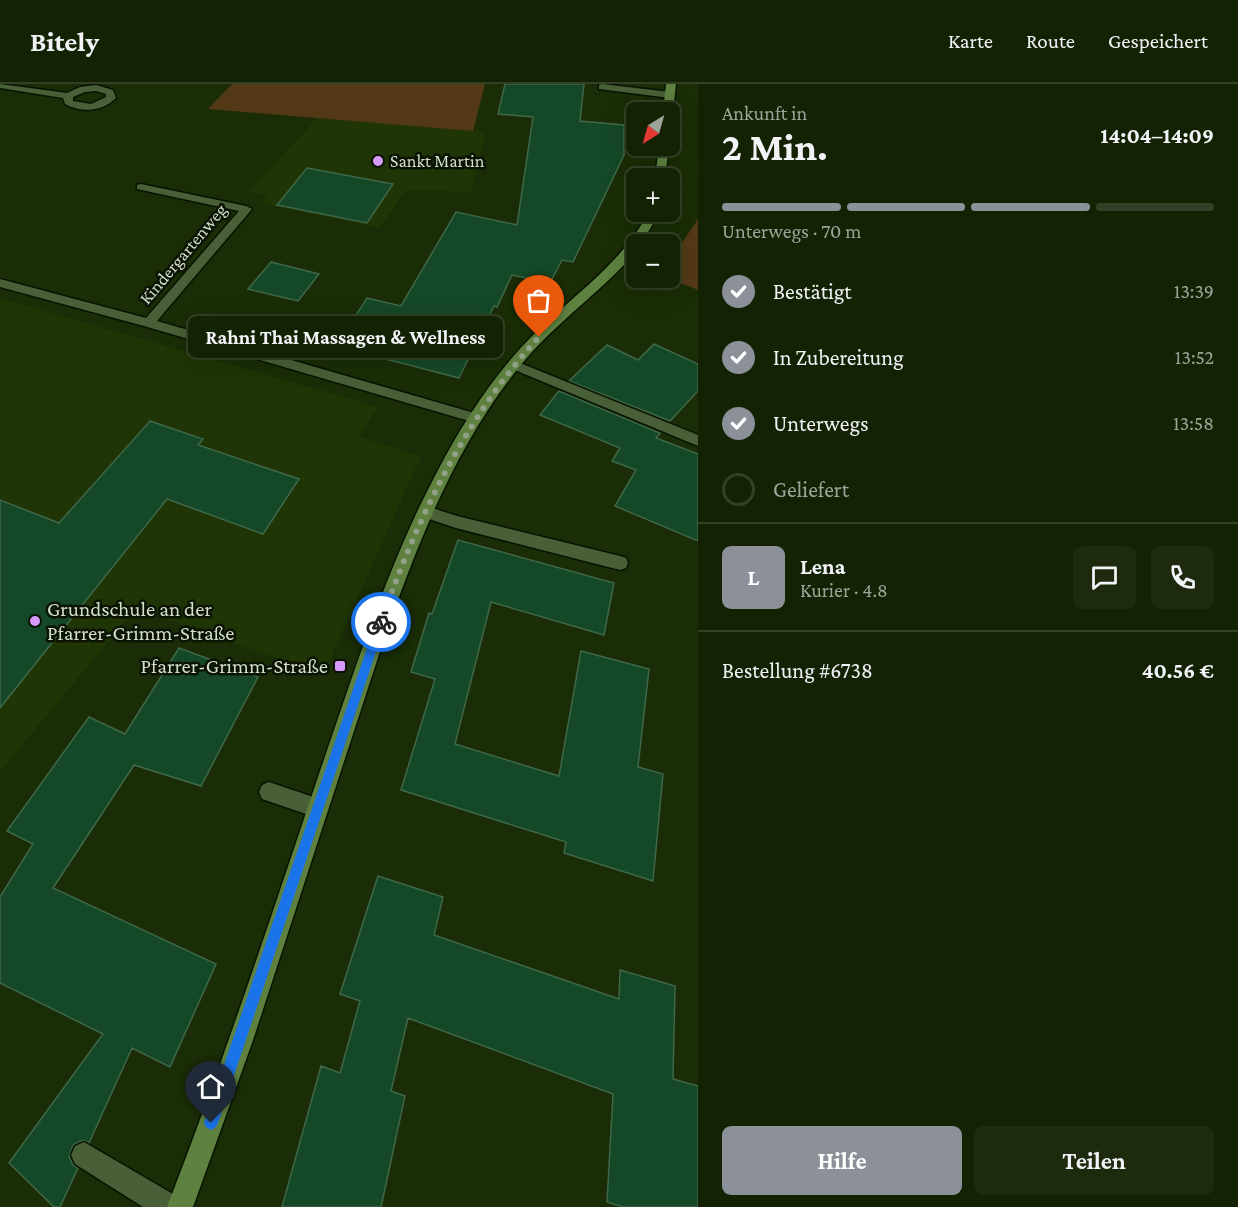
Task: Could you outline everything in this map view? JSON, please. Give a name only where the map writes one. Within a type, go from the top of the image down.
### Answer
[{"type":"main road","points":[[669,102],[671,84]]},
{"type":"main road","points":[[180,1207],[200,1156],[396,578],[426,512],[476,418],[514,365],[539,337],[607,276],[631,251],[648,222]]},
{"type":"street","points":[[0,85],[68,96]]},
{"type":"street","points":[[602,87],[670,95]]},
{"type":"street","name":"Kindergartenweg","points":[[141,187],[246,209],[149,323]]},
{"type":"street","points":[[0,283],[149,323],[476,418]]},
{"type":"street","points":[[514,365],[698,441]]},
{"type":"street","points":[[426,512],[456,522],[620,563]]},
{"type":"street","points":[[269,792],[318,808]]},
{"type":"street","points":[[84,1155],[168,1207]]},
{"type":"shaded area","points":[[232,84],[485,84],[473,131],[208,109]]},
{"type":"shaded area","name":"Sankt Martin","points":[[317,118],[486,132],[471,192],[406,190],[380,228],[262,204],[268,195],[249,192]]},
{"type":"shaded area","points":[[698,219],[698,290],[680,283],[680,246]]},
{"type":"shaded area","points":[[0,298],[378,407],[360,437],[421,456],[323,675],[136,608],[0,772]]},
{"type":"building","points":[[505,84],[584,84],[580,121],[624,125],[624,155],[573,262],[562,260],[550,283],[512,275],[497,307],[494,306],[459,378],[336,346],[367,298],[401,306],[456,212],[517,225],[533,117],[498,114]]},
{"type":"building","points":[[307,168],[393,184],[367,223],[277,205]]},
{"type":"building","points":[[271,262],[319,274],[298,301],[248,289]]},
{"type":"building","points":[[654,344],[698,364],[698,391],[670,421],[569,381],[607,345],[638,360]]},
{"type":"building","points":[[559,391],[660,433],[656,438],[698,454],[698,541],[615,506],[636,470],[612,461],[620,448],[540,415]]},
{"type":"building","name":"Grundschule an der Pfarrer-Grimm-Straße","points":[[150,421],[203,439],[198,445],[299,479],[263,534],[167,499],[0,708],[0,500],[59,523]]},
{"type":"building","points":[[458,540],[614,583],[604,635],[491,602],[455,744],[559,776],[581,651],[649,669],[638,767],[663,774],[653,881],[564,853],[566,842],[401,790],[435,679],[411,672],[429,613],[432,614]]},
{"type":"building","points":[[179,648],[258,677],[201,786],[134,765],[53,888],[216,964],[170,1067],[132,1048],[89,1143],[83,1140],[73,1145],[69,1156],[73,1165],[78,1168],[60,1207],[54,1207],[9,1163],[103,1034],[0,983],[0,897],[33,844],[7,831],[89,717],[125,734]]},
{"type":"building","points":[[378,876],[443,897],[434,935],[619,999],[620,970],[675,986],[673,1079],[698,1086],[698,1207],[623,1207],[607,1202],[613,1094],[408,1018],[391,1091],[405,1096],[381,1207],[282,1207],[321,1066],[340,1073],[360,1001],[340,994]]},
{"type":"way so far","points":[[381,622],[396,578],[432,497],[449,465],[476,418],[509,372],[539,337]]},
{"type":"place","name":"Sankt Martin","points":[[378,161]]},
{"type":"place","name":"Rahni Thai Massagen & Wellness","points":[[539,337]]},
{"type":"place","name":"Grundschule an der Pfarrer-Grimm-Straße","points":[[35,621]]},
{"type":"place","name":"Pfarrer-Grimm-Straße","points":[[340,666]]},
{"type":"route","points":[[211,1123],[381,622]]}]
